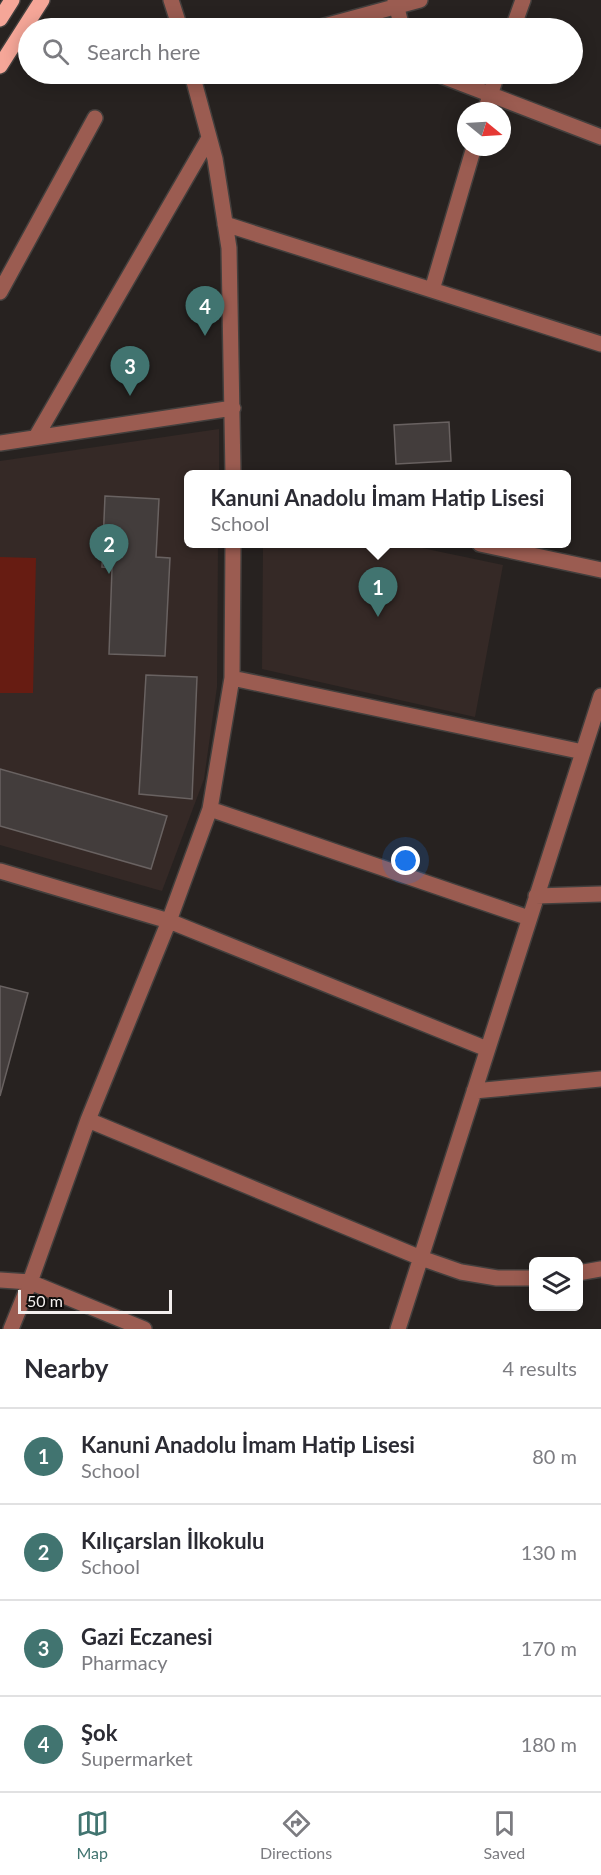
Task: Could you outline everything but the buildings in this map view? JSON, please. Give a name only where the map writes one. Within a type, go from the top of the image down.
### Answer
[{"type":"main road","points":[[0,19],[12,0]]},
{"type":"main road","points":[[31,18],[42,0]]},
{"type":"main road","points":[[0,66],[18,38]]},
{"type":"street","points":[[171,0],[177,18]]},
{"type":"street","points":[[347,18],[396,2],[420,0]]},
{"type":"street","points":[[517,18],[523,0]]},
{"type":"street","points":[[396,2],[400,18]]},
{"type":"street","points":[[195,84],[209,138],[229,248],[233,470]]},
{"type":"street","points":[[464,84],[601,137]]},
{"type":"street","points":[[488,102],[494,84]]},
{"type":"street","points":[[0,292],[95,118]]},
{"type":"street","points":[[36,438],[209,138]]},
{"type":"street","points":[[432,290],[471,156]]},
{"type":"street","points":[[225,224],[601,344]]},
{"type":"street","points":[[0,443],[233,408]]},
{"type":"street","points":[[11,1329],[88,1120],[169,921],[210,809],[232,678],[233,548]]},
{"type":"street","points":[[502,548],[601,570]]},
{"type":"street","points":[[232,678],[583,752]]},
{"type":"street","points":[[398,1329],[601,696]]},
{"type":"street","points":[[210,809],[529,918]]},
{"type":"street","points":[[0,872],[169,921],[487,1049]]},
{"type":"street","points":[[536,896],[601,894]]},
{"type":"street","points":[[474,1091],[601,1078]]},
{"type":"street","points":[[88,1120],[421,1258],[461,1272],[497,1278],[529,1278]]},
{"type":"street","points":[[583,1272],[601,1269]]},
{"type":"street","points":[[0,1280],[30,1282],[144,1329]]},
{"type":"shaded area","points":[[219,429],[219,470],[184,470],[184,548],[218,548],[217,687],[204,779],[162,891],[0,845],[0,461]]},
{"type":"shaded area","points":[[263,548],[422,548],[503,565],[475,717],[262,669]]},
{"type":"shaded area","points":[[0,557],[36,558],[33,693],[0,693]]},
{"type":"place","name":"Şok","points":[[205,336]]},
{"type":"place","name":"Gazi Eczanesi","points":[[130,396]]},
{"type":"place","name":"Kılıçarslan İlkokulu","points":[[109,574]]},
{"type":"place","name":"Kanuni Anadolu İmam Hatip Lisesi","points":[[378,617]]}]
